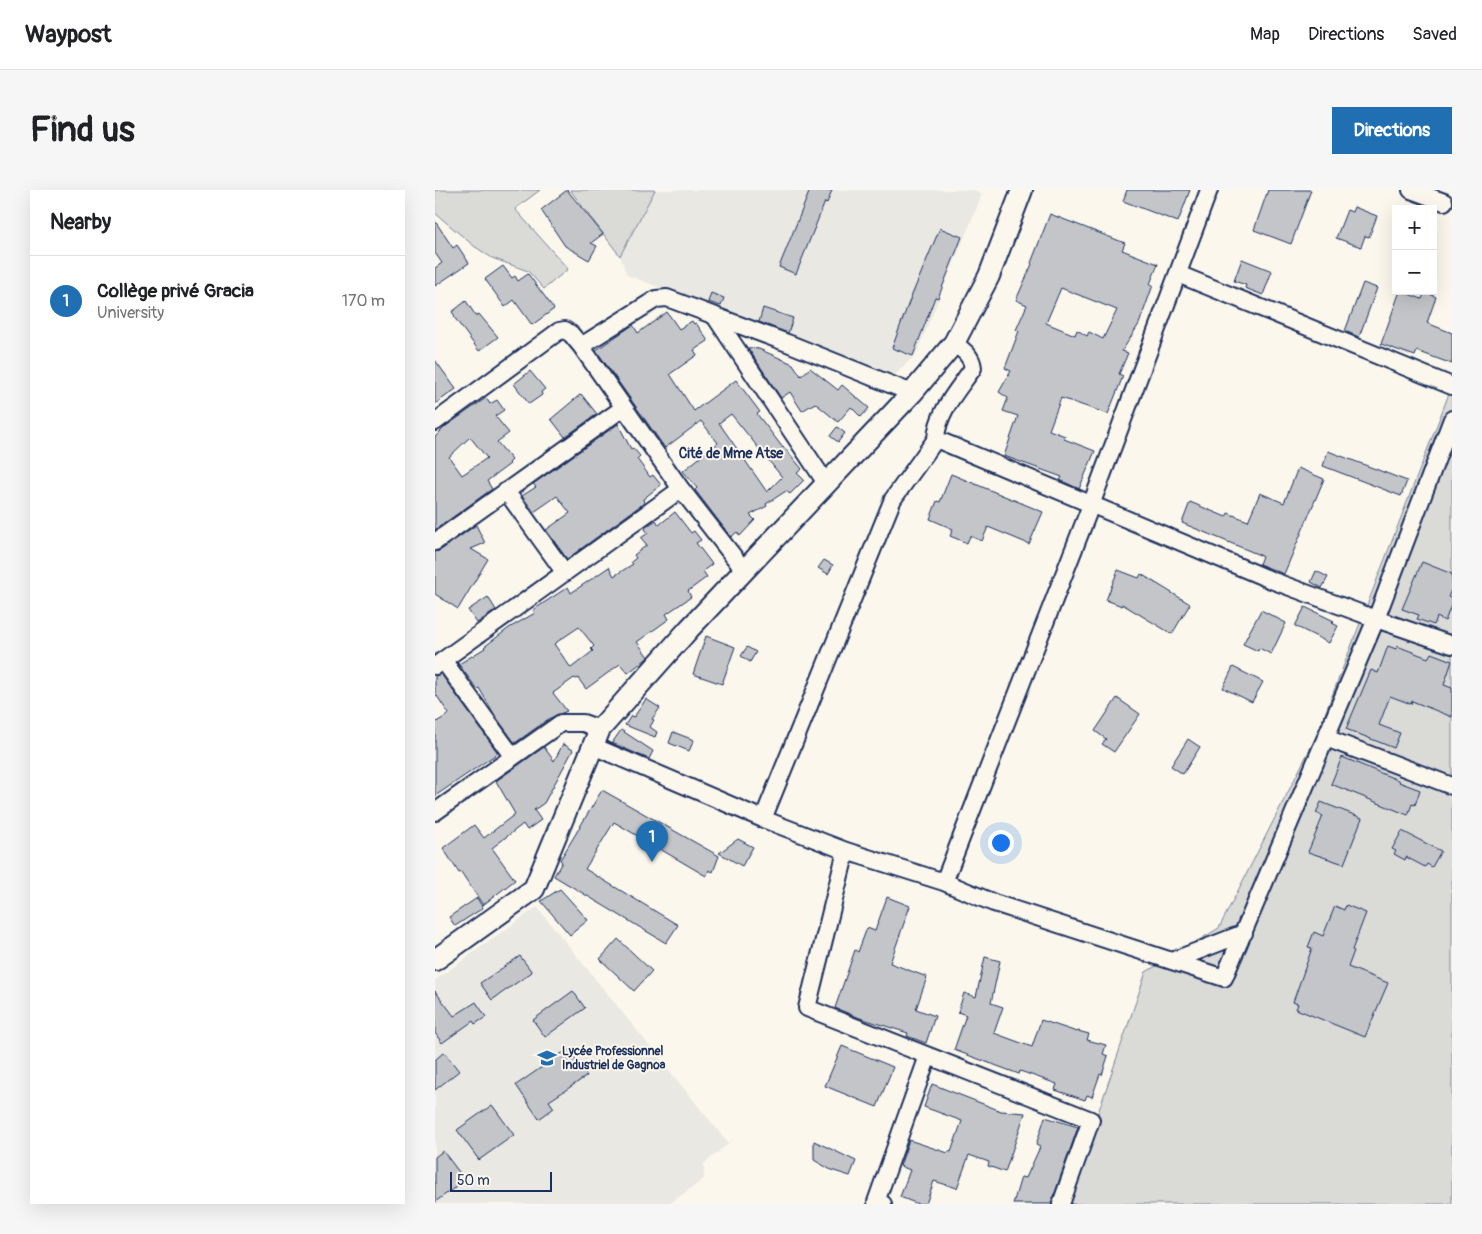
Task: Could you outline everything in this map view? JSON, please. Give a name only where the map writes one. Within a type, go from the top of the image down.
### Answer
[{"type":"street","points":[[435,960],[534,889],[597,738],[689,629],[912,393],[954,343],[989,276],[1022,190]]},
{"type":"street","points":[[944,882],[1091,506],[1209,190]]},
{"type":"street","points":[[1411,190],[1444,202]]},
{"type":"street","points":[[1178,274],[1452,386]]},
{"type":"street","points":[[581,346],[656,299],[667,298],[814,353],[912,393]]},
{"type":"street","points":[[714,315],[826,484]]},
{"type":"street","points":[[435,422],[559,330],[565,330],[581,346],[681,488],[744,570]]},
{"type":"street","points":[[763,819],[893,499],[936,439],[937,427],[942,414],[973,368],[969,356],[954,343]]},
{"type":"street","points":[[435,542],[623,408]]},
{"type":"street","points":[[435,812],[561,723],[583,722],[597,738],[763,819],[846,851],[944,882],[994,903],[1224,978],[1376,619],[1452,419]]},
{"type":"street","points":[[936,439],[1091,506],[1271,580],[1452,645]]},
{"type":"street","points":[[513,757],[439,663],[681,488]]},
{"type":"street","points":[[506,491],[565,573]]},
{"type":"street","points":[[1326,738],[1452,786]]},
{"type":"street","points":[[846,851],[807,1008],[1091,1120],[1061,1204]]},
{"type":"street","points":[[1172,961],[1244,932]]},
{"type":"street","points":[[883,1204],[876,1202],[928,1056]]},
{"type":"shaded area","points":[[435,190],[540,190],[515,209],[568,269],[544,289],[528,271],[492,258],[474,246],[435,213]]},
{"type":"shaded area","points":[[570,190],[655,190],[620,256]]},
{"type":"shaded area","points":[[655,190],[974,190],[982,195],[916,354],[894,376],[627,275],[620,256]]},
{"type":"shaded area","points":[[1452,386],[1452,1204],[1067,1204],[1146,972],[1219,928],[1316,737]]},
{"type":"shaded area","name":"Lycée Professionnel Industriel de Gagnoa","points":[[537,907],[728,1143],[737,1136],[704,1164],[704,1179],[669,1204],[435,1204],[435,980]]},
{"type":"building","points":[[567,190],[603,234],[591,243],[597,246],[589,260],[565,246],[541,210]]},
{"type":"building","points":[[810,190],[832,190],[827,203],[825,202],[796,274],[779,267]]},
{"type":"building","points":[[1127,190],[1190,190],[1178,222],[1123,201]]},
{"type":"building","points":[[1268,190],[1311,190],[1291,244],[1254,230]]},
{"type":"building","points":[[1354,207],[1377,216],[1369,237],[1365,236],[1361,247],[1336,238],[1347,210],[1352,212]]},
{"type":"building","points":[[1050,214],[1125,243],[1122,250],[1158,264],[1150,284],[1153,285],[1139,324],[1122,351],[1128,353],[1119,374],[1123,376],[1108,414],[1061,398],[1049,430],[1065,436],[1064,439],[1095,451],[1079,489],[1060,480],[1062,477],[1004,456],[1018,416],[1003,411],[1008,398],[999,392],[1011,371],[1005,368],[1019,331],[1016,330],[1027,305],[1016,300]],"holes":[[[1061,288],[1117,310],[1103,339],[1089,332],[1087,336],[1077,330],[1075,335],[1046,323]]]},
{"type":"building","points":[[435,221],[453,248],[457,245],[469,263],[435,286],[435,268],[442,263],[435,253]]},
{"type":"building","points":[[940,228],[962,237],[938,298],[935,297],[913,356],[892,348]]},
{"type":"building","points":[[1242,259],[1272,271],[1263,295],[1245,288],[1246,285],[1234,281]]},
{"type":"building","points":[[503,266],[512,278],[515,276],[518,281],[528,274],[554,309],[532,325],[514,300],[505,307],[485,279]]},
{"type":"building","points":[[1363,283],[1377,288],[1359,337],[1345,331]]},
{"type":"building","points":[[711,293],[724,298],[721,306],[708,302]]},
{"type":"building","points":[[1399,295],[1411,295],[1422,299],[1424,295],[1432,295],[1436,297],[1427,323],[1452,333],[1452,364],[1417,351],[1415,356],[1381,344]]},
{"type":"building","points":[[466,301],[476,316],[479,314],[498,337],[479,351],[452,312]]},
{"type":"building","points":[[763,308],[793,318],[788,333],[759,322]]},
{"type":"building","points":[[667,312],[679,329],[692,321],[694,324],[696,323],[708,341],[694,350],[697,355],[670,374],[694,411],[736,380],[760,412],[757,414],[802,469],[797,473],[804,480],[790,494],[786,491],[766,504],[767,506],[750,515],[755,520],[740,536],[737,532],[731,537],[683,471],[718,443],[701,421],[665,448],[596,350],[633,325],[638,333]],"holes":[[[731,414],[782,477],[767,492],[719,423]]]},
{"type":"building","points":[[748,348],[759,349],[793,364],[801,376],[810,368],[838,390],[842,385],[869,408],[861,417],[851,407],[838,422],[815,403],[802,411],[790,392],[781,398]]},
{"type":"building","points":[[435,360],[456,389],[435,404]]},
{"type":"building","points":[[530,371],[545,389],[541,392],[542,395],[529,404],[514,384]]},
{"type":"building","points":[[581,394],[597,414],[565,437],[551,419]]},
{"type":"building","points":[[486,398],[490,404],[497,400],[504,410],[495,416],[509,433],[497,442],[512,460],[510,464],[487,481],[492,489],[435,530],[435,437],[446,426]],"holes":[[[470,437],[487,458],[462,475],[449,457]]]},
{"type":"building","points":[[618,424],[631,449],[633,448],[640,456],[637,459],[650,477],[653,475],[661,485],[643,499],[644,503],[567,559],[546,530],[570,513],[557,496],[534,512],[522,496],[536,487],[533,484]]},
{"type":"building","points":[[837,427],[845,433],[838,442],[830,436]]},
{"type":"building","points":[[1328,451],[1407,481],[1401,496],[1323,466]]},
{"type":"building","points":[[1298,468],[1324,479],[1284,574],[1259,564],[1262,556],[1182,523],[1190,502],[1226,517],[1228,513],[1248,521],[1260,493],[1284,503]]},
{"type":"building","points":[[951,474],[1043,512],[1029,544],[988,527],[982,541],[970,536],[967,543],[950,536],[953,529],[930,519],[937,501],[940,502]]},
{"type":"building","points":[[675,512],[691,533],[694,531],[701,540],[696,543],[712,564],[703,571],[707,577],[688,591],[691,597],[666,614],[669,619],[637,642],[648,657],[645,660],[628,673],[620,664],[586,689],[578,678],[574,678],[553,693],[567,711],[550,718],[515,743],[496,717],[479,688],[477,689],[457,662],[459,664],[485,648],[509,628],[535,613],[533,610],[568,587],[571,593],[609,567],[614,576],[633,564],[631,562],[636,558],[634,555],[647,545],[641,538],[648,533],[645,529],[646,527],[656,520],[659,525]],"holes":[[[579,627],[594,646],[591,649],[593,651],[571,668],[554,644]]]},
{"type":"building","points":[[476,525],[485,543],[471,549],[488,559],[458,609],[435,594],[435,552],[441,550]]},
{"type":"building","points":[[824,560],[833,565],[828,574],[818,568]]},
{"type":"building","points":[[1422,562],[1452,574],[1452,588],[1448,597],[1452,599],[1452,603],[1445,621],[1437,617],[1434,625],[1417,619],[1419,615],[1402,609]]},
{"type":"building","points":[[1118,570],[1139,578],[1141,574],[1190,604],[1172,634],[1122,604],[1122,606],[1106,600]]},
{"type":"building","points":[[1316,571],[1328,577],[1322,588],[1311,582]]},
{"type":"building","points":[[488,597],[496,610],[477,623],[468,610]]},
{"type":"building","points":[[1305,607],[1334,621],[1332,623],[1338,626],[1329,643],[1295,626]]},
{"type":"building","points":[[1261,610],[1286,623],[1271,654],[1259,648],[1258,651],[1243,644]]},
{"type":"building","points":[[706,636],[735,647],[722,684],[693,674]]},
{"type":"building","points":[[1388,646],[1396,649],[1397,646],[1428,658],[1431,653],[1452,661],[1444,685],[1452,688],[1452,717],[1412,701],[1411,704],[1390,696],[1379,725],[1400,733],[1394,748],[1346,729],[1371,670],[1378,673]]},
{"type":"building","points":[[747,647],[756,652],[750,662],[741,656]]},
{"type":"building","points":[[1233,667],[1263,682],[1252,702],[1223,688]]},
{"type":"building","points":[[441,674],[498,753],[435,796],[435,723],[449,714],[435,693],[435,676]]},
{"type":"building","points":[[1117,698],[1140,714],[1114,752],[1102,744],[1106,739],[1095,731]]},
{"type":"building","points":[[646,699],[660,708],[652,719],[654,720],[650,727],[657,732],[655,737],[625,725],[631,716],[634,717]]},
{"type":"building","points":[[621,730],[653,751],[649,759],[612,743]]},
{"type":"building","points":[[673,732],[694,740],[689,751],[669,743]]},
{"type":"building","points":[[1188,739],[1200,747],[1183,774],[1171,766]]},
{"type":"building","points":[[563,744],[573,750],[544,803],[534,810],[541,820],[527,830],[523,824],[492,848],[515,880],[483,905],[443,848],[474,825],[484,838],[515,814],[496,781],[544,747],[554,761]]},
{"type":"building","points":[[1342,757],[1420,790],[1415,805],[1412,804],[1408,815],[1331,784]]},
{"type":"building","points":[[602,790],[719,856],[713,872],[709,870],[706,876],[614,822],[585,869],[678,925],[666,943],[554,876],[562,862],[560,860]]},
{"type":"building","points":[[1321,802],[1362,818],[1344,864],[1308,852],[1323,816],[1316,813]]},
{"type":"building","points":[[1402,831],[1441,851],[1432,867],[1427,864],[1425,867],[1406,857],[1405,860],[1394,854],[1396,851],[1392,849]]},
{"type":"building","points":[[738,839],[753,847],[742,866],[719,853]]},
{"type":"building","points":[[560,889],[588,920],[570,935],[541,901]]},
{"type":"building","points":[[887,897],[910,906],[890,963],[927,977],[916,1009],[935,1016],[926,1043],[907,1036],[908,1033],[835,1008],[855,950],[858,952],[867,928],[875,931]]},
{"type":"building","points":[[477,898],[483,908],[455,926],[449,917]]},
{"type":"building","points":[[1346,905],[1366,913],[1352,950],[1354,951],[1348,967],[1388,983],[1365,1037],[1296,1009],[1298,1004],[1293,1002],[1312,948],[1308,947],[1314,932],[1323,936],[1335,906],[1344,910]]},
{"type":"building","points":[[618,939],[652,971],[634,991],[600,959]]},
{"type":"building","points":[[520,956],[532,972],[492,1000],[480,983]]},
{"type":"building","points":[[985,957],[1000,961],[991,1003],[1003,1007],[994,1033],[1032,1047],[1041,1020],[1089,1034],[1087,1040],[1106,1045],[1103,1054],[1108,1056],[1092,1097],[1087,1095],[1085,1100],[1055,1090],[1057,1084],[1020,1071],[1019,1074],[954,1050],[966,1015],[958,1012],[964,993],[976,997]]},
{"type":"building","points":[[435,991],[454,1016],[476,1002],[486,1017],[475,1024],[473,1021],[442,1043],[435,1033]]},
{"type":"building","points":[[573,991],[585,1008],[545,1037],[533,1020]]},
{"type":"building","points":[[842,1046],[893,1067],[877,1107],[825,1086]]},
{"type":"building","points":[[568,1049],[587,1076],[549,1101],[554,1108],[539,1119],[516,1085]]},
{"type":"building","points":[[444,1052],[459,1071],[435,1090],[435,1060]]},
{"type":"building","points":[[932,1084],[1001,1111],[1025,1113],[1005,1172],[988,1166],[989,1162],[969,1155],[957,1188],[934,1181],[926,1204],[918,1204],[900,1197],[910,1170],[900,1166],[909,1140],[948,1153],[949,1151],[951,1152],[962,1121],[924,1107]]},
{"type":"building","points":[[492,1105],[514,1135],[479,1160],[457,1130]]},
{"type":"building","points":[[1045,1117],[1078,1127],[1051,1204],[1013,1204],[1021,1177],[1026,1178],[1040,1147],[1036,1145]]},
{"type":"building","points":[[814,1141],[856,1161],[850,1176],[831,1170],[814,1160]]},
{"type":"building","points":[[443,1151],[465,1180],[435,1202],[435,1157]]},
{"type":"place","name":"Collège privé Gracia","points":[[652,862]]},
{"type":"place","name":"Lycée Professionnel Industriel de Gagnoa","points":[[547,1058]]},
{"type":"district","name":"Cité de Mme Atse","points":[[731,453]]}]
